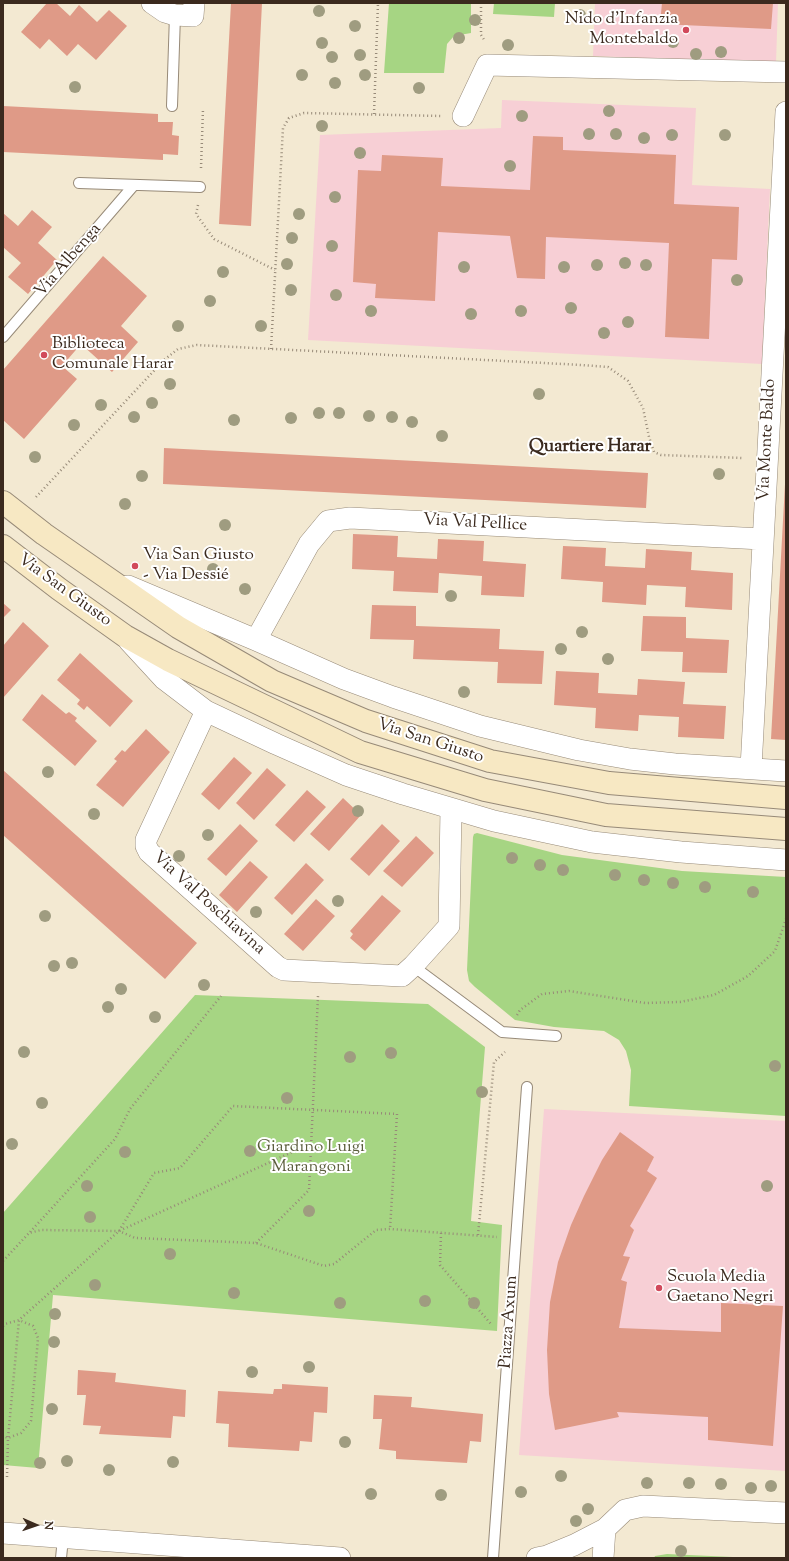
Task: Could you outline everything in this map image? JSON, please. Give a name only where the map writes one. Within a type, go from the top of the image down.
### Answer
[{"type":"main road","name":"Via San Giusto","points":[[11,508],[49,538],[178,627],[272,681],[366,721],[490,761],[609,783],[786,798]]},
{"type":"main road","name":"Via San Giusto","points":[[3,546],[59,589],[125,636],[168,660],[360,752],[485,790],[606,815],[786,829]]},
{"type":"street","points":[[152,3],[165,12],[175,15],[193,16],[194,3]]},
{"type":"street","points":[[463,116],[487,65],[786,72]]},
{"type":"street","name":"Via Monte Baldo","points":[[751,768],[762,539],[768,459],[786,112]]},
{"type":"street","name":"Via Val Pellice","points":[[256,640],[309,544],[328,521],[350,518],[762,539]]},
{"type":"street","name":"Via San Giusto","points":[[109,579],[256,640],[344,679],[393,698],[487,728],[579,750],[630,759],[675,764],[786,771]]},
{"type":"street","name":"Via San Giusto","points":[[125,636],[164,679],[206,711],[346,775],[451,809],[494,821],[592,842],[681,852],[786,860]]},
{"type":"street","name":"Via Val Poschiavina","points":[[206,711],[146,840],[146,846],[149,852],[278,967],[284,970],[318,973],[402,976],[413,966],[449,926],[451,809]]},
{"type":"street","points":[[537,1558],[547,1556],[574,1545],[605,1529],[625,1510],[642,1506],[786,1513]]},
{"type":"street","points":[[603,1558],[605,1529]]},
{"type":"street","points":[[3,1533],[62,1548],[340,1558]]},
{"type":"lane","points":[[172,106],[175,15]]},
{"type":"lane","points":[[79,183],[200,187]]},
{"type":"lane","name":"Via Albenga","points":[[3,337],[134,185]]},
{"type":"lane","points":[[413,966],[502,1032],[556,1036]]},
{"type":"lane","name":"Piazza Axum","points":[[493,1558],[527,1087]]},
{"type":"path","points":[[374,114],[378,3]]},
{"type":"path","points":[[481,3],[481,34],[501,65]]},
{"type":"path","points":[[203,109],[200,187],[196,214],[214,239],[275,270]]},
{"type":"path","points":[[271,349],[283,128],[289,118],[304,113],[463,116]]},
{"type":"path","points":[[11,508],[164,360],[178,349],[197,345],[608,367],[628,381],[643,408],[649,437],[654,452],[661,455],[768,459]]},
{"type":"path","points":[[515,1020],[520,1010],[542,994],[569,991],[645,1004],[680,1002],[714,995],[748,976],[775,951],[786,919]]},
{"type":"path","points":[[256,1243],[310,1190],[318,973]]},
{"type":"path","points":[[3,1261],[115,1139],[130,1109],[222,996]]},
{"type":"path","points":[[478,1235],[494,1062],[503,1052],[510,1051]]},
{"type":"path","points":[[119,1232],[154,1173],[180,1168],[233,1106],[396,1114],[390,1229]]},
{"type":"path","points":[[3,1326],[18,1320],[119,1232],[312,1143]]},
{"type":"path","points":[[29,1233],[41,1230],[119,1232],[135,1238],[256,1243],[324,1266],[334,1264],[376,1230],[390,1229],[516,1238]]},
{"type":"path","points":[[442,1233],[440,1265],[497,1331],[508,1348]]},
{"type":"path","points":[[8,1477],[8,1438],[18,1320]]},
{"type":"path","points":[[3,1436],[8,1438],[21,1433],[30,1421],[38,1338],[32,1326],[18,1320]]},
{"type":"shaded area","name":"Nido d'Infanzia Montebaldo","points":[[595,3],[778,3],[776,63],[593,56]]},
{"type":"shaded area","points":[[502,100],[696,108],[692,185],[770,189],[762,364],[308,340],[320,135],[501,128]]},
{"type":"shaded area","name":"Scuola Media Gaetano Negri","points":[[544,1109],[786,1121],[786,1471],[519,1455]]},
{"type":"green space","points":[[389,3],[471,3],[471,33],[454,36],[447,44],[444,73],[384,73]]},
{"type":"green space","points":[[494,3],[555,3],[554,17],[493,14]]},
{"type":"green space","points":[[477,833],[562,855],[682,871],[786,877],[786,1116],[629,1106],[631,1070],[626,1051],[619,1040],[604,1031],[554,1027],[515,1020],[475,987],[469,981],[467,970],[473,837],[474,834]]},
{"type":"green space","name":"Giardino Luigi Marangoni","points":[[195,995],[428,1004],[485,1047],[471,1221],[502,1225],[497,1331],[53,1295],[38,1468],[3,1465],[3,1213]]},
{"type":"green space","points":[[667,1554],[755,1558],[654,1558],[655,1556]]},
{"type":"building","points":[[47,3],[56,3],[70,16],[79,5],[97,22],[109,10],[127,26],[96,60],[78,44],[67,56],[49,39],[40,49],[21,32]]},
{"type":"building","points":[[231,3],[262,3],[251,226],[219,224]]},
{"type":"building","points":[[662,3],[773,3],[771,29],[660,24]]},
{"type":"building","points":[[3,106],[158,114],[158,122],[173,122],[172,135],[179,136],[178,155],[163,154],[163,160],[3,152]]},
{"type":"building","points":[[533,136],[563,137],[563,150],[676,155],[674,204],[739,207],[737,260],[712,259],[709,339],[665,337],[669,243],[546,237],[545,279],[517,278],[510,236],[438,232],[435,301],[375,298],[376,284],[353,282],[358,170],[381,171],[382,155],[443,158],[441,186],[530,190]]},
{"type":"building","points":[[32,210],[52,227],[38,243],[57,260],[28,294],[8,277],[21,263],[3,247],[3,213],[18,226]]},
{"type":"building","name":"Biblioteca Comunale Harar","points":[[103,256],[147,296],[121,326],[138,342],[112,372],[81,344],[62,366],[77,379],[24,439],[3,420],[3,370]]},
{"type":"building","points":[[164,448],[648,473],[646,508],[163,484]]},
{"type":"building","points":[[786,484],[786,740],[771,739]]},
{"type":"building","points":[[353,534],[398,536],[397,557],[437,559],[438,539],[484,541],[483,561],[526,564],[524,597],[481,595],[482,576],[439,573],[438,593],[393,591],[394,571],[352,569]]},
{"type":"building","points":[[563,546],[606,548],[605,566],[645,568],[646,549],[692,552],[691,570],[733,573],[732,610],[685,607],[686,587],[647,585],[646,605],[602,602],[603,582],[561,579]]},
{"type":"building","points":[[3,603],[11,610],[3,618]]},
{"type":"building","points":[[372,605],[416,606],[416,626],[500,629],[499,649],[544,651],[542,684],[497,683],[498,662],[413,659],[414,640],[370,639]]},
{"type":"building","points":[[643,616],[686,617],[686,638],[729,640],[727,673],[682,672],[683,652],[641,651]]},
{"type":"building","points":[[23,622],[49,646],[3,698],[3,646]]},
{"type":"building","points":[[80,653],[133,701],[110,727],[87,706],[84,710],[77,704],[80,700],[57,680]]},
{"type":"building","points":[[556,671],[599,673],[598,693],[637,695],[638,679],[685,682],[683,704],[726,706],[724,739],[678,737],[679,717],[639,715],[638,731],[595,728],[596,708],[554,705]]},
{"type":"building","points":[[42,694],[66,714],[69,712],[77,718],[75,721],[97,741],[75,766],[22,720]]},
{"type":"building","points":[[146,729],[170,752],[123,807],[96,785],[117,761],[114,759],[122,750],[125,752]]},
{"type":"building","points":[[234,757],[252,773],[219,810],[201,794]]},
{"type":"building","points":[[267,768],[286,785],[254,820],[236,803]]},
{"type":"building","points":[[3,770],[197,943],[165,979],[3,835]]},
{"type":"building","points":[[307,790],[326,807],[294,842],[275,825]]},
{"type":"building","points":[[343,798],[361,815],[329,851],[310,834]]},
{"type":"building","points":[[240,824],[258,841],[226,876],[207,859]]},
{"type":"building","points":[[382,824],[400,841],[369,876],[350,859]]},
{"type":"building","points":[[416,836],[434,853],[402,887],[383,871]]},
{"type":"building","points":[[250,861],[268,877],[237,912],[219,895]]},
{"type":"building","points":[[306,863],[324,880],[292,915],[274,898]]},
{"type":"building","points":[[382,895],[401,911],[365,951],[350,938],[353,934],[350,931]]},
{"type":"building","points":[[316,899],[335,916],[303,951],[284,934]]},
{"type":"building","points":[[620,1132],[654,1157],[647,1171],[657,1178],[630,1226],[634,1230],[623,1256],[630,1257],[621,1280],[627,1282],[619,1328],[721,1332],[721,1303],[783,1306],[773,1446],[708,1440],[708,1417],[617,1412],[619,1417],[555,1430],[549,1394],[547,1350],[550,1302],[558,1262],[571,1225],[584,1196],[602,1160]]},
{"type":"building","points":[[78,1370],[116,1373],[115,1382],[186,1390],[185,1417],[173,1416],[171,1438],[99,1434],[101,1426],[83,1425],[86,1395],[77,1395]]},
{"type":"building","points":[[282,1384],[328,1387],[327,1413],[314,1412],[312,1442],[300,1441],[299,1451],[228,1447],[229,1424],[216,1423],[218,1391],[273,1394],[274,1389],[282,1389]]},
{"type":"building","points":[[374,1395],[412,1397],[411,1407],[483,1414],[481,1442],[470,1441],[467,1463],[396,1459],[396,1451],[379,1449],[382,1419],[373,1419]]},
{"type":"place","name":"Nido d'Infanzia Montebaldo","points":[[686,30]]},
{"type":"place","name":"Biblioteca Comunale Harar","points":[[44,355]]},
{"type":"place","name":"Via San Giusto - Via Dessié","points":[[135,566]]},
{"type":"place","name":"Scuola Media Gaetano Negri","points":[[659,1288]]},
{"type":"district","name":"Quartiere Harar","points":[[590,448]]}]
